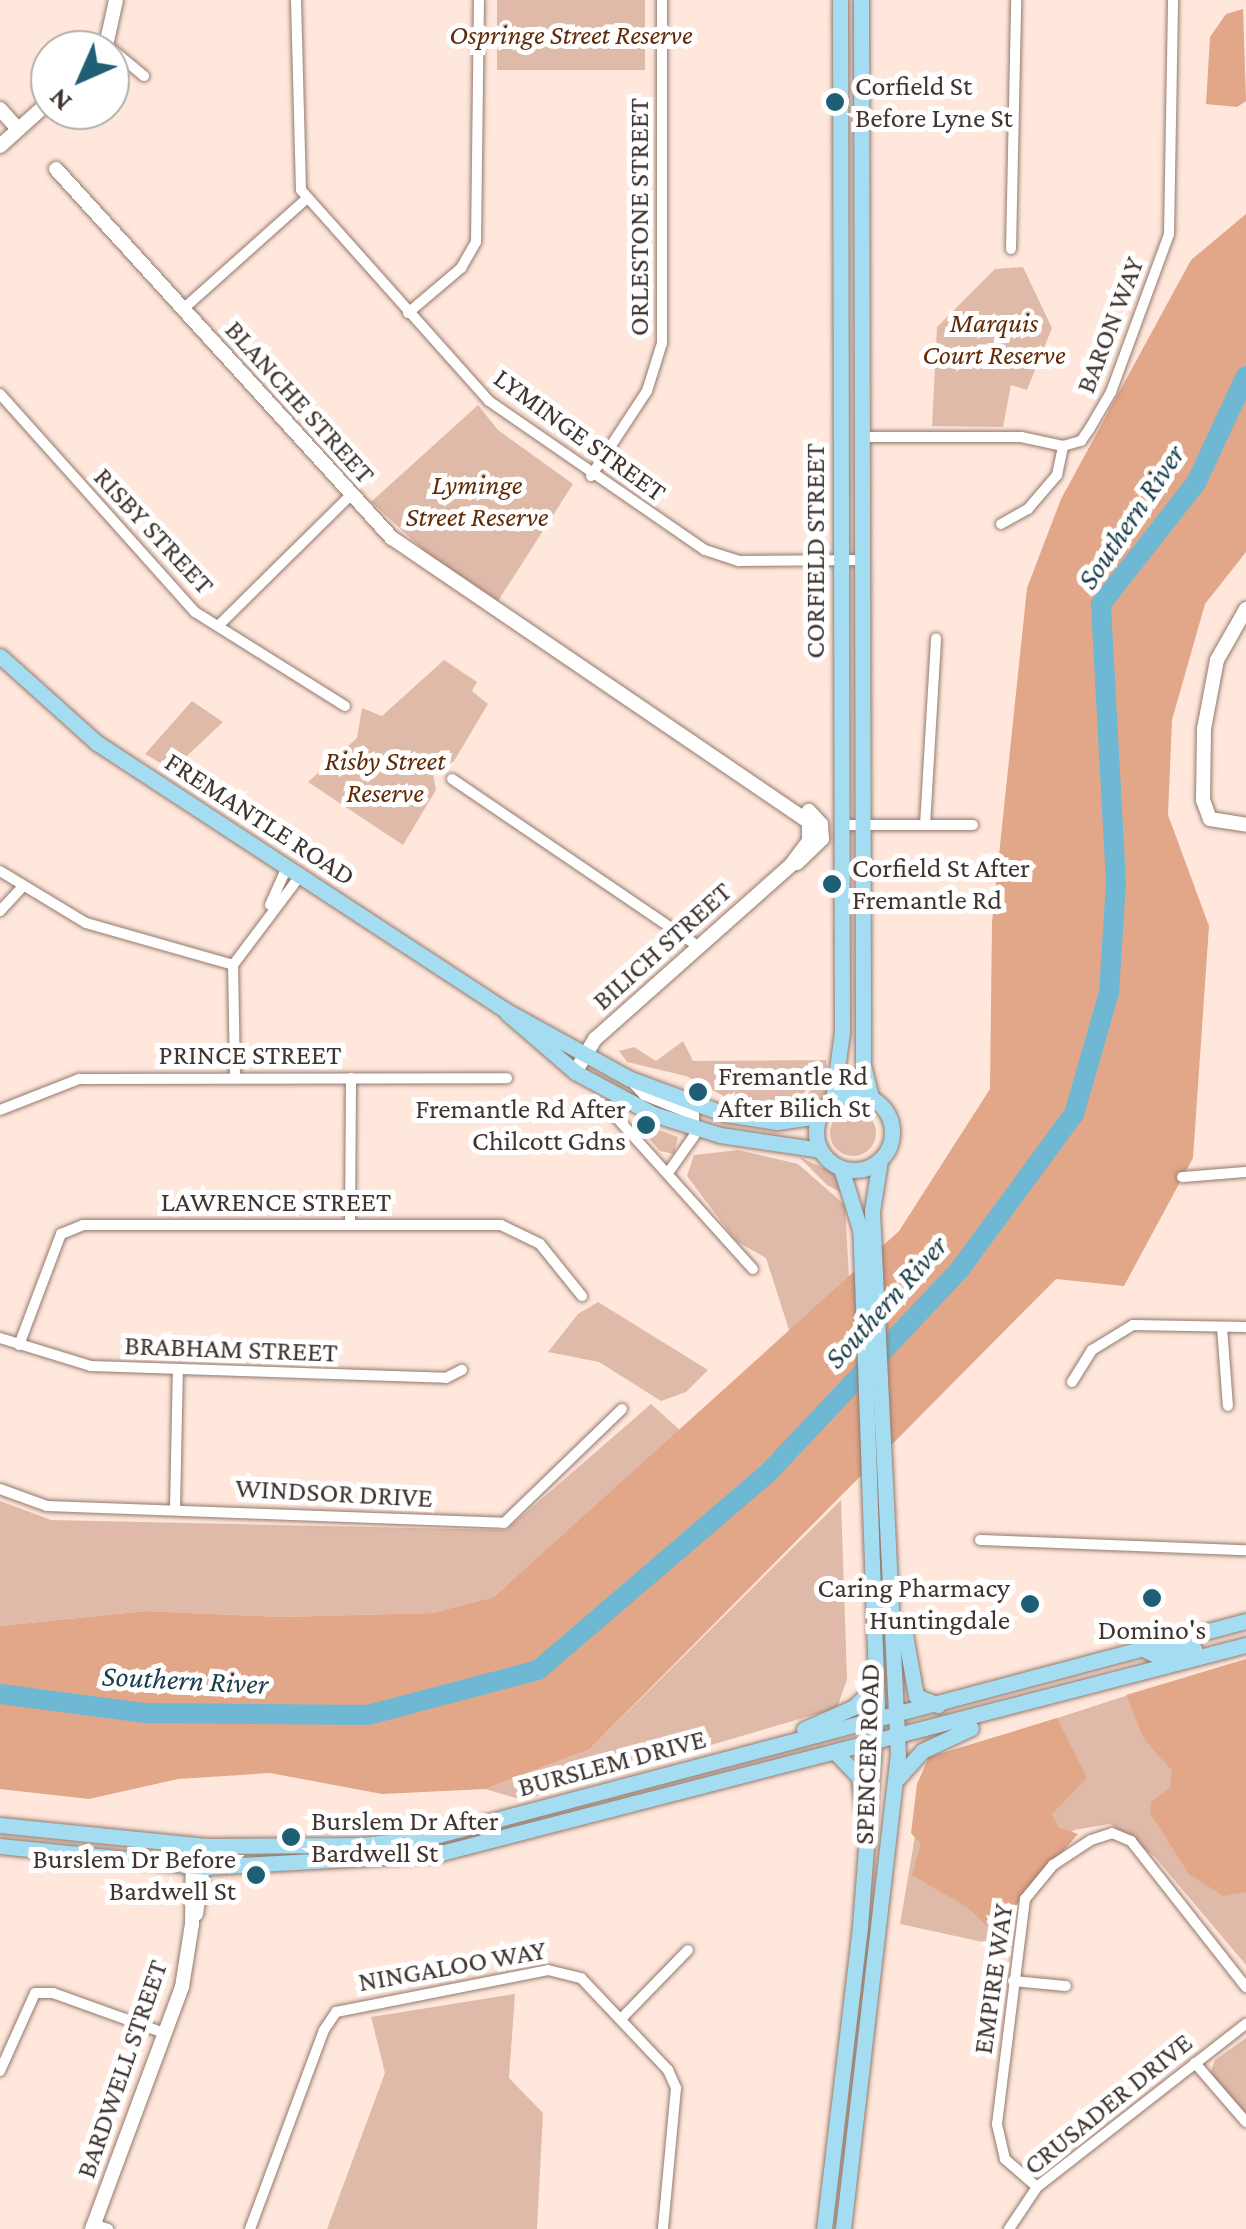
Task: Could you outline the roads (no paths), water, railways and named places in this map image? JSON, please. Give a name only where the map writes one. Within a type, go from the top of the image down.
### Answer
[{"type":"main road","name":"CORFIELD STREET","points":[[833,1100],[842,1060],[840,0]]},
{"type":"main road","name":"CORFIELD STREET","points":[[860,0],[863,1064],[870,1097]]},
{"type":"main road","name":"FREMANTLE ROAD","points":[[0,656],[62,718],[505,1010],[628,1078],[724,1114],[794,1122],[819,1116]]},
{"type":"main road","name":"FREMANTLE ROAD","points":[[505,1010],[574,1072],[638,1108],[696,1129],[820,1150]]},
{"type":"main road","points":[[870,1097],[890,1119],[889,1148],[880,1160],[862,1170],[841,1168],[820,1150],[819,1116],[833,1100],[870,1097]]},
{"type":"main road","name":"SPENCER ROAD","points":[[824,2229],[876,1743],[870,1309],[872,1211],[880,1160]]},
{"type":"main road","name":"SPENCER ROAD","points":[[841,1168],[858,1210],[870,1309]]},
{"type":"main road","name":"SPENCER ROAD","points":[[844,2229],[878,1955],[898,1737],[892,1526],[874,1410]]},
{"type":"main road","points":[[892,1526],[910,1679],[916,1696],[940,1705]]},
{"type":"main road","name":"BURSLEM DRIVE","points":[[0,1825],[199,1846],[362,1845],[431,1837],[1246,1621]]},
{"type":"main road","points":[[894,1782],[907,1763],[937,1742],[1040,1702],[1246,1645]]},
{"type":"main road","points":[[1144,1650],[1158,1656],[1227,1650]]},
{"type":"main road","points":[[736,1756],[838,1716],[876,1686]]},
{"type":"main road","name":"BURSLEM DRIVE","points":[[0,1846],[199,1867],[436,1854],[1040,1702]]},
{"type":"main road","points":[[836,1753],[859,1777],[866,1848]]},
{"type":"main road","points":[[627,1784],[673,1782],[687,1790]]},
{"type":"main road","points":[[850,2013],[865,1960],[878,1955]]},
{"type":"street","points":[[110,30],[116,0]]},
{"type":"street","name":"LYMINGE STREET","points":[[296,0],[297,178],[306,199],[489,401],[591,476],[724,558],[862,560]]},
{"type":"street","points":[[408,313],[461,268],[479,229],[479,0]]},
{"type":"street","name":"ORLESTONE STREET","points":[[591,476],[647,391],[662,343],[662,0]]},
{"type":"street","points":[[1011,248],[1016,0]]},
{"type":"street","name":"BARON WAY","points":[[1063,446],[1080,441],[1111,392],[1169,234],[1173,0]]},
{"type":"street","points":[[130,65],[144,76]]},
{"type":"street","points":[[0,109],[18,129]]},
{"type":"street","points":[[0,146],[30,118]]},
{"type":"street","name":"BLANCHE STREET","points":[[56,169],[350,496],[416,558],[786,802],[816,817],[823,832],[812,854],[791,864]]},
{"type":"street","points":[[182,310],[306,199]]},
{"type":"street","name":"RISBY STREET","points":[[0,394],[196,612],[345,706]]},
{"type":"street","points":[[863,438],[1021,438],[1063,446],[1052,482],[1028,509],[1001,524]]},
{"type":"street","points":[[218,624],[350,496]]},
{"type":"street","points":[[1246,608],[1217,660],[1204,729],[1203,800],[1210,819],[1246,825]]},
{"type":"street","points":[[924,825],[936,638]]},
{"type":"street","points":[[452,779],[699,947]]},
{"type":"street","points":[[840,825],[973,826]]},
{"type":"street","name":"BILICH STREET","points":[[574,1072],[586,1053],[791,864]]},
{"type":"street","points":[[0,871],[86,923],[232,965]]},
{"type":"street","points":[[235,1076],[232,965],[294,872]]},
{"type":"street","points":[[0,910],[24,886]]},
{"type":"street","points":[[350,1225],[351,1078]]},
{"type":"street","name":"PRINCE STREET","points":[[0,1110],[79,1079],[507,1078]]},
{"type":"street","points":[[628,1078],[644,1095],[694,1116],[696,1129]]},
{"type":"street","points":[[607,1106],[670,1170],[753,1269]]},
{"type":"street","points":[[670,1170],[696,1129],[724,1114]]},
{"type":"street","points":[[1182,1177],[1246,1172]]},
{"type":"street","name":"LAWRENCE STREET","points":[[19,1345],[61,1234],[84,1225],[350,1225],[522,1230],[582,1296]]},
{"type":"street","points":[[1072,1382],[1092,1350],[1133,1325],[1246,1327]]},
{"type":"street","points":[[1222,1326],[1228,1406]]},
{"type":"street","name":"BRABHAM STREET","points":[[0,1338],[83,1365],[446,1378],[462,1370]]},
{"type":"street","points":[[175,1508],[178,1370]]},
{"type":"street","name":"WINDSOR DRIVE","points":[[0,1489],[47,1506],[175,1508],[504,1524],[622,1408]]},
{"type":"street","points":[[980,1540],[1246,1550]]},
{"type":"street","name":"EMPIRE WAY","points":[[1038,2187],[1006,2159],[997,2124],[1024,1899],[1053,1865],[1112,1834],[1130,1841],[1155,1867],[1246,1986]]},
{"type":"street","name":"BARDWELL STREET","points":[[98,2227],[182,1987],[199,1846]]},
{"type":"street","points":[[621,2019],[688,1950]]},
{"type":"street","name":"NINGALOO WAY","points":[[250,2229],[324,2030],[336,2012],[548,1970],[582,1978],[621,2019],[676,2088],[664,2229]]},
{"type":"street","points":[[1012,1981],[1066,1986]]},
{"type":"street","points":[[0,2071],[35,1993],[53,1992],[164,2033]]},
{"type":"street","name":"CRUSADER DRIVE","points":[[1009,2229],[1038,2187],[1246,2024]]},
{"type":"street","points":[[1195,2063],[1246,2122]]},
{"type":"waterway","name":"Southern River","points":[[0,1694],[144,1713],[368,1715],[538,1670],[769,1472],[960,1269],[1074,1114],[1109,993],[1116,883],[1101,604],[1196,483],[1246,376]]},
{"type":"place","name":"Corfield St Before Lyne St","points":[[835,102]]},
{"type":"place","name":"Corfield St After Fremantle Rd","points":[[832,884]]},
{"type":"place","name":"Fremantle Rd After Bilich St","points":[[698,1092]]},
{"type":"place","name":"Fremantle Rd After Chilcott Gdns","points":[[646,1125]]},
{"type":"place","name":"Domino's","points":[[1152,1598]]},
{"type":"place","name":"Caring Pharmacy Huntingdale","points":[[1030,1604]]},
{"type":"place","name":"Burslem Dr After Bardwell St","points":[[291,1837]]},
{"type":"place","name":"Burslem Dr Before Bardwell St","points":[[256,1875]]},
{"type":"park label","name":"Ospringe Street Reserve","points":[[571,35]]},
{"type":"park label","name":"Marquis Court Reserve","points":[[994,339]]},
{"type":"park label","name":"Lyminge Street Reserve","points":[[477,501]]},
{"type":"park label","name":"Risby Street Reserve","points":[[385,777]]}]
